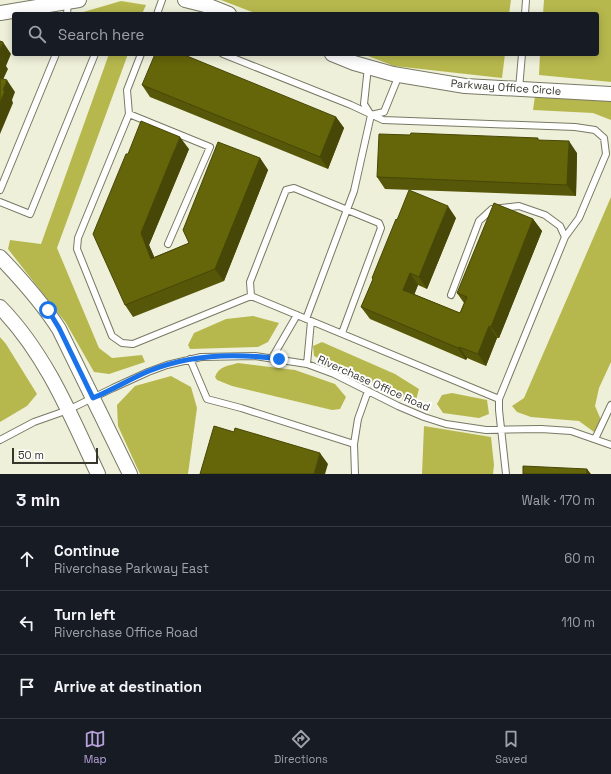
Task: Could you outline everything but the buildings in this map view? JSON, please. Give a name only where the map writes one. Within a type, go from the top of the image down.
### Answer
[{"type":"street","points":[[185,0],[209,6],[224,12]]},
{"type":"street","points":[[0,13],[71,5]]},
{"type":"street","name":"Parkway Office Circle","points":[[338,56],[368,67],[399,75],[465,86],[611,94]]},
{"type":"street","points":[[0,257],[48,310],[59,328],[130,474]]},
{"type":"street","points":[[0,307],[39,356],[59,390],[98,474]]},
{"type":"lane","points":[[158,12],[162,0]]},
{"type":"lane","points":[[525,12],[526,0]]},
{"type":"lane","points":[[0,190],[55,56]]},
{"type":"lane","points":[[0,202],[30,214],[94,56]]},
{"type":"lane","points":[[140,56],[127,90],[129,114],[78,238],[77,249],[112,336],[122,343],[133,344],[251,296],[499,399]]},
{"type":"lane","points":[[228,56],[351,105],[383,120],[575,127],[595,130],[604,138],[606,154],[579,218],[564,237],[499,399],[506,474]]},
{"type":"lane","points":[[519,89],[522,56]]},
{"type":"lane","points":[[307,364],[309,320],[354,192],[371,115],[364,104],[368,67]]},
{"type":"lane","points":[[371,115],[384,112],[399,75]]},
{"type":"lane","points":[[129,114],[210,147],[168,244]]},
{"type":"lane","points":[[251,296],[250,282],[286,190],[294,188],[348,210],[379,224],[382,228],[342,334]]},
{"type":"lane","points":[[451,295],[479,221],[492,209],[519,206],[545,215],[560,226],[564,237]]},
{"type":"lane","points":[[272,358],[297,315]]},
{"type":"lane","name":"Riverchase Office Road","points":[[0,440],[34,422],[68,410],[148,372],[167,365],[190,359],[222,356],[256,356],[307,364],[334,374],[418,415],[446,424],[486,430],[541,429],[571,431],[611,445]]},
{"type":"lane","points":[[190,359],[207,399],[241,408],[354,444]]},
{"type":"lane","points":[[355,474],[354,444],[358,420],[368,391]]},
{"type":"lane","points":[[595,439],[611,407]]},
{"type":"shaded area","points":[[221,0],[511,0],[509,12],[252,12]]},
{"type":"shaded area","points":[[544,0],[611,0],[611,82],[539,75],[540,56],[599,56],[599,12],[543,12]]},
{"type":"shaded area","points":[[121,1],[146,5],[143,12],[83,12]]},
{"type":"shaded area","points":[[108,56],[127,56],[57,248],[99,348],[112,358],[142,355],[145,362],[109,374],[94,372],[66,323],[8,249],[10,240],[41,244]]},
{"type":"shaded area","points":[[368,56],[505,56],[502,78],[394,66]]},
{"type":"shaded area","points":[[535,96],[611,100],[611,120],[593,113],[533,110]]},
{"type":"shaded area","points":[[611,197],[611,362],[599,388],[595,406],[601,420],[594,432],[579,421],[531,417],[517,412],[512,406],[524,398]]},
{"type":"shaded area","points":[[253,316],[279,323],[268,342],[258,347],[190,349],[188,345],[194,333],[226,319]]},
{"type":"shaded area","points":[[0,337],[6,344],[37,394],[27,406],[0,422]]},
{"type":"shaded area","points":[[322,342],[395,374],[419,389],[416,400],[407,402],[314,356],[313,346]]},
{"type":"shaded area","points":[[238,363],[295,370],[335,384],[346,397],[340,409],[332,410],[232,386],[217,380],[215,377],[221,369]]},
{"type":"shaded area","points":[[171,376],[191,387],[197,408],[188,474],[140,474],[118,426],[117,405],[135,386]]},
{"type":"shaded area","points":[[452,393],[487,400],[489,414],[479,418],[443,413],[437,404],[442,395]]},
{"type":"shaded area","points":[[424,426],[491,437],[494,465],[493,474],[422,474]]},
{"type":"route","points":[[48,310],[80,368],[93,398],[148,372],[183,360],[222,356],[256,356],[279,359]]}]
